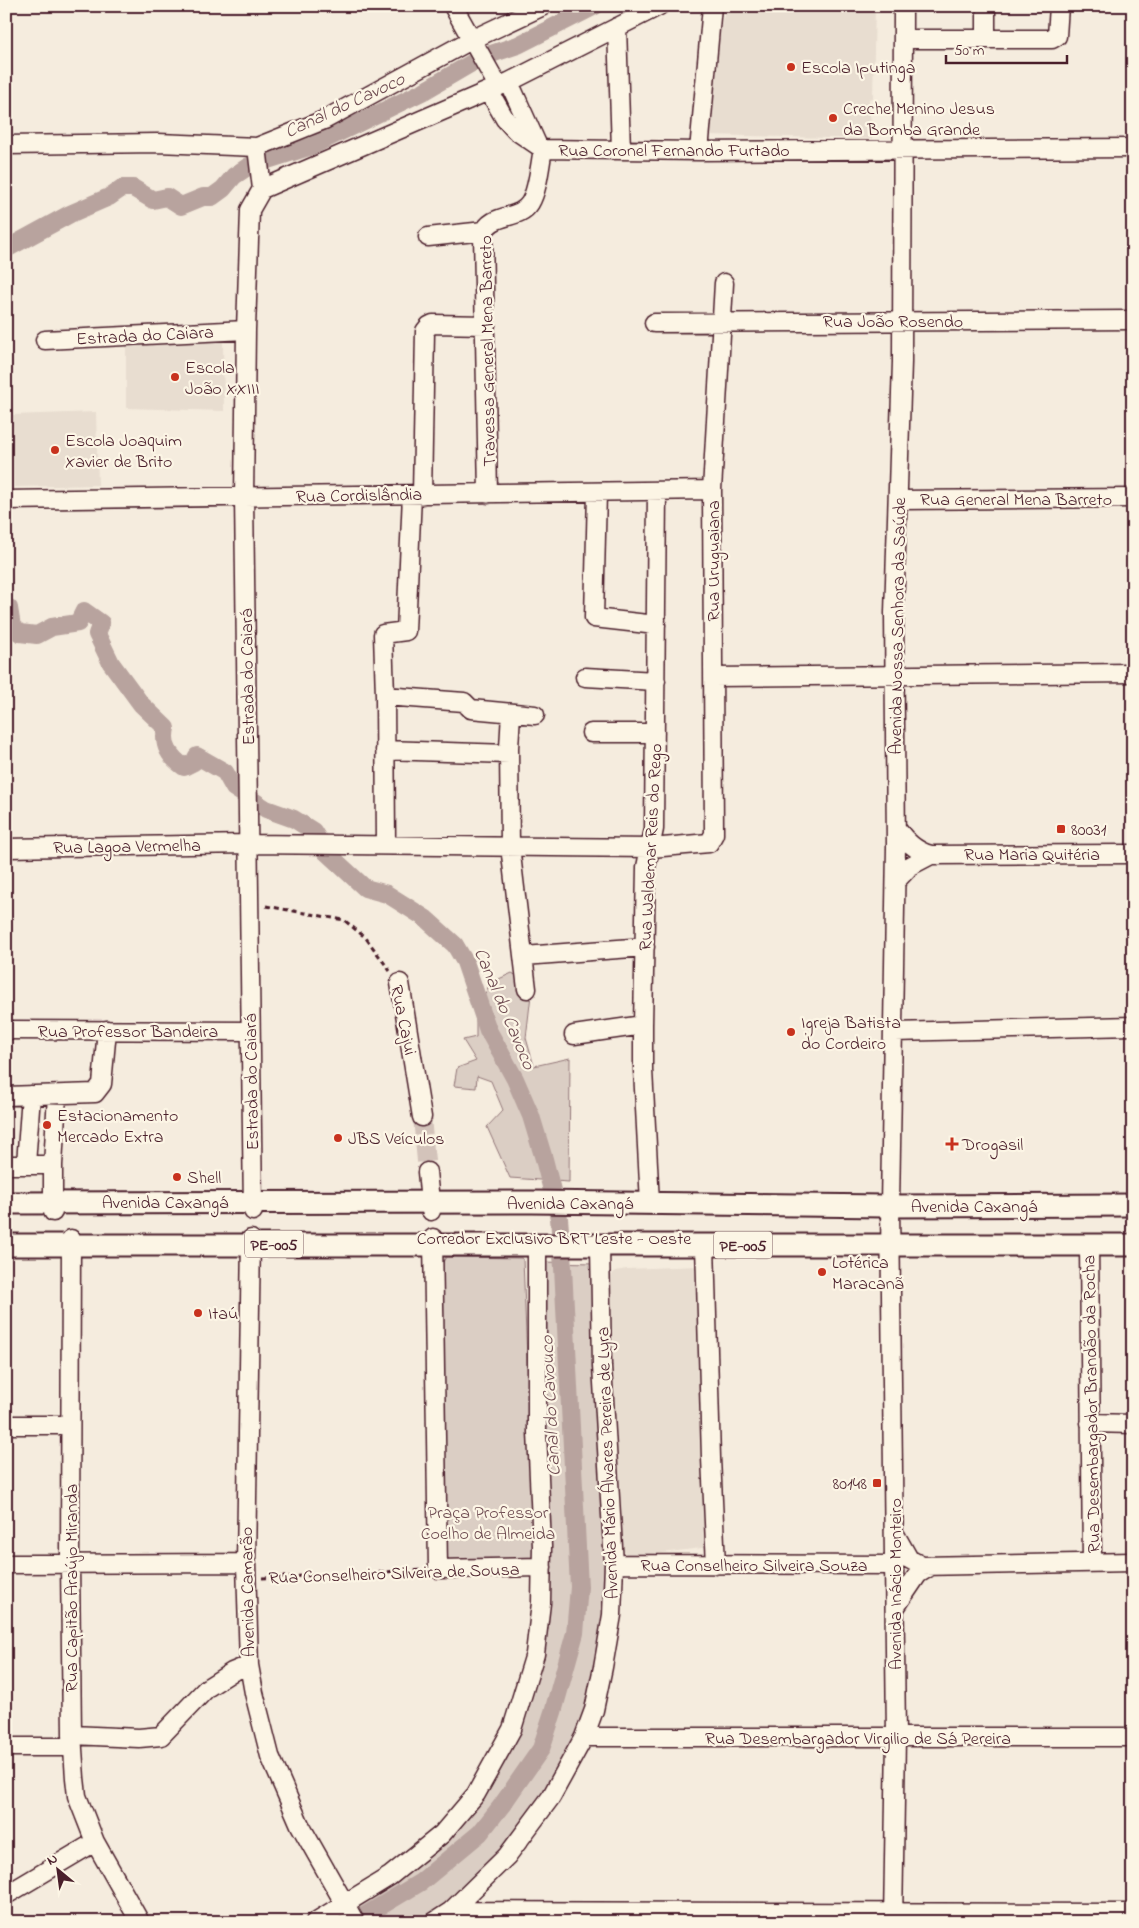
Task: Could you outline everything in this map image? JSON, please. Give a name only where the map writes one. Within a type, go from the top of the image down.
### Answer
[{"type":"main road","name":"Avenida Caxangá","points":[[6,1203],[53,1207],[600,1207],[650,1203],[890,1209],[1133,1205]]},
{"type":"main road","name":"PE-005","points":[[6,1245],[71,1242],[433,1241],[704,1245],[891,1242],[1133,1245]]},
{"type":"street","name":"Rua Coronel Fernando Furtado","points":[[453,6],[472,43],[498,85],[504,119],[515,130],[540,146],[700,151],[1133,148]]},
{"type":"street","points":[[6,145],[158,143],[258,150],[324,120],[543,6]]},
{"type":"street","points":[[258,150],[262,186],[498,85],[659,6]]},
{"type":"street","points":[[700,151],[712,6]]},
{"type":"street","name":"Avenida Nossa Senhora da Saúde","points":[[891,1242],[896,881],[894,613],[899,500],[902,320],[903,6]]},
{"type":"street","points":[[986,6],[986,38]]},
{"type":"street","points":[[903,39],[1055,38],[1058,36],[1059,6]]},
{"type":"street","points":[[617,27],[620,150]]},
{"type":"street","name":"Travessa General Mena Barreto","points":[[488,494],[484,231],[491,222],[525,209],[530,203],[534,193],[540,146]]},
{"type":"street","name":"Estrada do Caiará","points":[[253,1206],[244,497],[250,210],[262,186]]},
{"type":"street","points":[[428,237],[484,231]]},
{"type":"street","name":"Rua Uruguaiana","points":[[651,848],[709,843],[713,839],[712,490],[720,323],[724,283]]},
{"type":"street","name":"Rua João Rosendo","points":[[654,322],[1133,320]]},
{"type":"street","points":[[386,845],[383,634],[406,631],[417,495],[425,332],[428,326],[433,324],[486,325]]},
{"type":"street","name":"Estrada do Caiara","points":[[45,340],[246,330]]},
{"type":"street","name":"Rua Cordislândia","points":[[6,500],[712,490]]},
{"type":"street","name":"Rua Waldemar Reis do Rego","points":[[650,1203],[643,1070],[643,1025],[646,867],[654,829],[657,491]]},
{"type":"street","points":[[597,492],[594,618],[656,625]]},
{"type":"street","name":"Rua General Mena Barreto","points":[[899,500],[1133,498]]},
{"type":"street","points":[[713,677],[1133,673]]},
{"type":"street","points":[[585,677],[656,681]]},
{"type":"street","points":[[385,696],[464,702],[471,709],[534,715]]},
{"type":"street","points":[[511,713],[509,754],[510,846],[527,989]]},
{"type":"street","points":[[591,733],[655,733]]},
{"type":"street","points":[[385,750],[509,754]]},
{"type":"street","name":"Rua Maria Quitéria","points":[[896,828],[905,841],[920,852],[931,855],[1133,854]]},
{"type":"street","name":"Rua Lagoa Vermelha","points":[[6,848],[249,844],[510,846]]},
{"type":"street","points":[[510,846],[651,848]]},
{"type":"street","name":"Rua Maria Quitéria","points":[[896,881],[910,866],[931,855]]},
{"type":"street","points":[[524,956],[645,947]]},
{"type":"street","name":"Rua Cajui","points":[[400,983],[422,1117]]},
{"type":"street","points":[[574,1036],[643,1025]]},
{"type":"street","points":[[894,1032],[1133,1026]]},
{"type":"street","name":"Rua Professor Bandeira","points":[[6,1030],[250,1031]]},
{"type":"street","points":[[6,1096],[95,1093],[102,1084],[107,1030]]},
{"type":"street","points":[[6,1212],[53,1207],[57,1095]]},
{"type":"street","points":[[26,1164],[31,1096]]},
{"type":"street","points":[[6,1165],[53,1165]]},
{"type":"street","points":[[427,1172],[430,1207]]},
{"type":"street","name":"Corredor Exclusivo BRT Leste - Oeste","points":[[600,1207],[1133,1213]]},
{"type":"street","name":"Corredor Exclusivo BRT Leste - Oeste","points":[[597,1243],[891,1242],[1133,1238]]},
{"type":"street","points":[[6,1240],[71,1242]]},
{"type":"street","points":[[433,1241],[438,1569]]},
{"type":"street","name":"Rua Capitão Araújo Miranda","points":[[71,1242],[70,1564],[72,1741],[77,1796],[95,1842],[140,1922]]},
{"type":"street","name":"Avenida Camarão","points":[[251,1242],[246,1571],[248,1664],[270,1756],[300,1826],[350,1913]]},
{"type":"street","name":"Avenida Inácio Monteiro","points":[[891,1242],[896,1737],[893,1918]]},
{"type":"street","points":[[315,1922],[350,1913],[390,1876],[442,1834],[476,1794],[512,1728],[535,1654],[541,1603],[542,1567],[537,1432],[539,1243]]},
{"type":"street","name":"Avenida Mário Álvares Pereira de Lyra","points":[[434,1922],[451,1911],[507,1856],[551,1797],[584,1738],[594,1710],[612,1615],[614,1564],[602,1366],[597,1243]]},
{"type":"street","points":[[704,1245],[716,1565]]},
{"type":"street","name":"Rua Desembargador Brandão da Rocha","points":[[1089,1245],[1092,1563]]},
{"type":"street","points":[[1090,1423],[1133,1424]]},
{"type":"street","points":[[6,1425],[70,1425]]},
{"type":"street","points":[[894,1533],[909,1559],[922,1566],[1133,1562]]},
{"type":"street","name":"Rua Conselheiro Silveira de Sousa","points":[[6,1564],[70,1564],[246,1571]]},
{"type":"street","name":"Rua Conselheiro Silveira Souza","points":[[614,1564],[895,1565]]},
{"type":"street","points":[[895,1608],[918,1574],[931,1566]]},
{"type":"street","name":"Rua Conselheiro Silveira de Sousa","points":[[438,1569],[542,1567]]},
{"type":"street","points":[[6,1747],[161,1736],[207,1688],[248,1664]]},
{"type":"street","name":"Rua Desembargador Virgilio de Sá Pereira","points":[[584,1738],[1133,1737]]},
{"type":"street","points":[[6,1895],[95,1842]]},
{"type":"street","points":[[451,1911],[572,1917],[893,1918],[1133,1913]]},
{"type":"path","name":"Rua Cajui","points":[[249,903],[344,920],[366,938],[400,983]]},
{"type":"path","name":"Rua Conselheiro Silveira de Sousa","points":[[246,1571],[438,1569]]},
{"type":"shaded area","name":"Escola Iputinga","points":[[727,6],[875,6],[873,98],[869,99],[872,139],[706,135],[712,53]]},
{"type":"shaded area","name":"Escola João XXIII","points":[[223,340],[224,411],[126,408],[126,343]]},
{"type":"shaded area","name":"Escola Joaquim Xavier de Brito","points":[[96,412],[98,485],[14,487],[12,415]]},
{"type":"shaded area","points":[[698,1266],[710,1547],[628,1557],[622,1548],[608,1279],[615,1271],[627,1269]]},
{"type":"shaded area","points":[[1129,1755],[1133,1755],[1133,1820],[1128,1820]]},
{"type":"green space","points":[[512,973],[528,982],[531,995],[526,1038],[534,1066],[570,1058],[569,1182],[510,1178],[487,1127],[503,1110],[491,1081],[477,1076],[476,1088],[454,1086],[457,1068],[476,1061],[463,1040],[476,1037],[476,1013],[490,983]]},
{"type":"green space","name":"Praça Professor Coelho de Almeida","points":[[446,1257],[523,1259],[535,1561],[449,1562],[444,1548],[443,1262]]},
{"type":"green space","points":[[540,1262],[596,1263],[609,1582],[595,1678],[562,1766],[506,1850],[428,1922],[365,1922],[360,1913],[359,1905],[465,1812],[539,1653]]},
{"type":"waterway","name":"Canal do Cavoco","points":[[6,249],[70,214],[109,197],[122,188],[133,188],[153,200],[167,197],[181,206],[203,197],[212,197],[223,189],[234,176],[249,166],[312,146],[424,91],[482,57],[518,45],[595,6]]},
{"type":"waterway","name":"Canal do Cavoco","points":[[6,607],[9,608],[12,627],[20,633],[37,635],[52,627],[78,623],[84,611],[101,623],[97,634],[111,663],[141,704],[166,728],[166,746],[179,763],[184,767],[194,762],[197,756],[225,772],[234,788],[266,809],[294,819],[313,831],[326,852],[365,888],[387,894],[425,918],[455,945],[465,962],[488,1030],[515,1079],[531,1116],[544,1159],[559,1218],[563,1267],[579,1587],[575,1633],[541,1749],[502,1805],[480,1833],[421,1882],[354,1922]]},
{"type":"tunnel","points":[[422,1117],[427,1172]]},
{"type":"place","name":"Escola Iputinga","points":[[791,67]]},
{"type":"place","name":"Creche Menino Jesus da Bomba Grande","points":[[833,118]]},
{"type":"place","name":"Escola João XXIII","points":[[175,377]]},
{"type":"place","name":"Escola Joaquim Xavier de Brito","points":[[55,450]]},
{"type":"place","name":"80031","points":[[1061,829]]},
{"type":"place","name":"Igreja Batista do Cordeiro","points":[[791,1032]]},
{"type":"place","name":"Estacionamento Mercado Extra","points":[[47,1125]]},
{"type":"place","name":"JBS Veículos","points":[[338,1138]]},
{"type":"place","name":"Drogasil","points":[[952,1144]]},
{"type":"place","name":"Shell","points":[[177,1177]]},
{"type":"place","name":"Lotérica Maracanã","points":[[822,1272]]},
{"type":"place","name":"Itaú","points":[[198,1313]]},
{"type":"place","name":"80148","points":[[877,1483]]},
{"type":"water label","name":"Canal do Cavouco","points":[[549,1406]]}]
